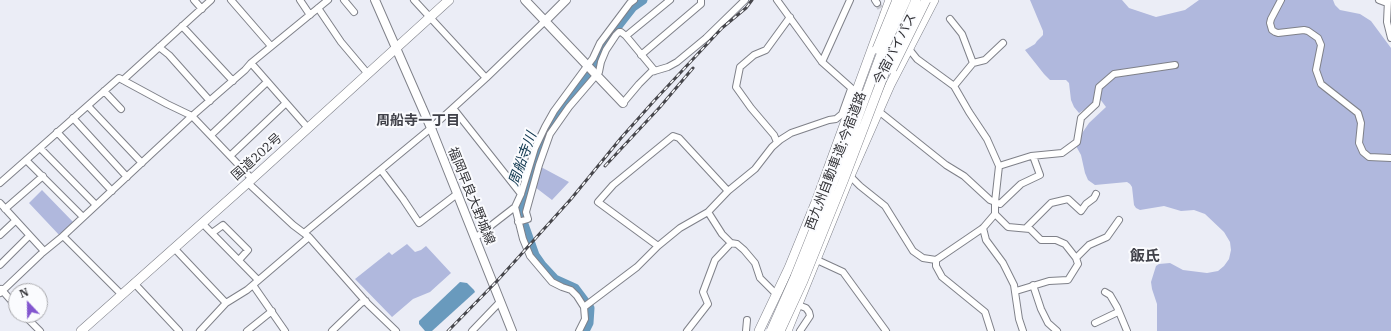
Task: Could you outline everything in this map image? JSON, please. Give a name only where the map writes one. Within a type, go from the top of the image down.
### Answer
[{"type":"highway","name":"国道202号","points":[[81,331],[250,181],[449,0]]},
{"type":"highway","name":"今宿バイパス","points":[[759,331],[777,294],[816,202],[854,91],[890,0]]},
{"type":"highway","points":[[862,103],[877,51],[897,0]]},
{"type":"highway","name":"西九州自動車道;今宿道路","points":[[771,331],[795,277],[880,57],[906,0]]},
{"type":"highway","name":"西九州自動車道;今宿道路","points":[[780,331],[847,177],[889,61],[916,0]]},
{"type":"highway","points":[[847,177],[858,156],[894,63],[926,0]]},
{"type":"highway","name":"今宿バイパス","points":[[786,331],[817,260],[847,177],[879,112],[890,85],[934,0]]},
{"type":"main road","name":"福岡早良大野城線","points":[[375,0],[431,128],[501,302],[510,330]]},
{"type":"main road","points":[[525,0],[623,103]]},
{"type":"main road","points":[[545,21],[566,0]]},
{"type":"street","points":[[194,0],[202,8]]},
{"type":"street","points":[[123,80],[211,0]]},
{"type":"street","points":[[231,0],[271,46]]},
{"type":"street","points":[[300,0],[310,15]]},
{"type":"street","points":[[1,291],[251,63],[328,0]]},
{"type":"street","points":[[344,0],[354,12]]},
{"type":"street","points":[[414,0],[486,78]]},
{"type":"street","points":[[475,238],[515,207],[521,194],[535,148],[554,111],[588,67],[600,43],[630,3],[634,0]]},
{"type":"street","points":[[626,36],[670,0]]},
{"type":"street","points":[[641,55],[701,4],[701,0]]},
{"type":"street","points":[[623,103],[651,72],[668,67],[677,62],[745,0]]},
{"type":"street","points":[[778,0],[822,62],[879,112],[946,165],[964,176],[990,200],[1000,204],[1021,184],[1040,175],[1032,156]]},
{"type":"street","points":[[822,62],[850,0]]},
{"type":"street","points":[[1282,0],[1270,19],[1272,30],[1278,32],[1304,30],[1318,38],[1321,45],[1316,70],[1321,84],[1358,114],[1361,123],[1359,143],[1363,152],[1369,156],[1391,158]]},
{"type":"street","points":[[1379,0],[1388,1],[1387,22],[1391,38]]},
{"type":"street","points":[[318,8],[342,42],[368,74]]},
{"type":"street","points":[[777,142],[774,135],[751,108],[736,87],[740,67],[754,55],[766,50],[790,17]]},
{"type":"street","points":[[950,20],[962,34],[973,63]]},
{"type":"street","points":[[200,331],[226,303],[253,285],[307,235],[454,108],[545,21]]},
{"type":"street","points":[[182,26],[233,81]]},
{"type":"street","points":[[521,221],[528,219],[526,212],[539,165],[550,134],[569,107],[599,72],[606,50],[619,32],[626,36],[655,71]]},
{"type":"street","points":[[954,86],[973,63],[985,60],[1003,43]]},
{"type":"street","points":[[159,47],[169,55],[210,101]]},
{"type":"street","points":[[847,177],[885,206],[913,251],[923,258],[936,260],[983,228],[995,214],[999,166],[987,139],[954,86],[918,59],[909,49]]},
{"type":"street","points":[[251,63],[308,128]]},
{"type":"street","points":[[999,166],[1032,156],[1062,153],[1077,142],[1081,118],[1096,104],[1099,87],[1114,74],[1175,65]]},
{"type":"street","points":[[0,183],[119,78],[192,116],[230,156],[250,181],[293,225],[307,235],[342,276],[391,329]]},
{"type":"street","points":[[211,136],[267,82]]},
{"type":"street","points":[[104,91],[122,109]]},
{"type":"street","points":[[584,307],[637,268],[658,246],[680,228],[708,212],[728,191],[755,169],[777,142],[790,133],[828,120],[836,119],[842,114],[854,91]]},
{"type":"street","points":[[230,156],[286,103]]},
{"type":"street","points":[[88,106],[142,163]]},
{"type":"street","points":[[454,108],[521,194]]},
{"type":"street","points":[[73,118],[127,176]]},
{"type":"street","points":[[57,132],[112,191]]},
{"type":"street","points":[[658,246],[598,202],[613,185],[673,136],[679,138],[728,191]]},
{"type":"street","points":[[40,148],[96,205]]},
{"type":"street","points":[[26,160],[83,217]]},
{"type":"street","points":[[381,170],[420,224],[457,194]]},
{"type":"street","points":[[5,209],[43,176]]},
{"type":"street","points":[[1026,228],[1051,203],[1068,199],[1081,211],[1096,194]]},
{"type":"street","points":[[0,203],[44,251]]},
{"type":"street","points":[[515,207],[521,221],[523,239],[530,256],[552,282],[575,293],[584,307],[585,319],[578,331]]},
{"type":"street","points":[[708,212],[722,234],[731,243],[737,244],[744,250],[755,263],[760,278],[777,294]]},
{"type":"street","points":[[995,214],[1008,227],[1030,229],[1041,240],[1056,240],[1065,244],[1076,258],[1078,264],[1068,280],[1049,281],[1016,291]]},
{"type":"street","points":[[1076,258],[1089,245],[1107,237],[1119,220]]},
{"type":"street","points":[[0,235],[15,221]]},
{"type":"street","points":[[202,223],[258,280]]},
{"type":"street","points":[[212,234],[223,225],[248,250],[239,260]]},
{"type":"street","points":[[983,228],[986,240],[1004,263],[1010,274],[1016,291],[1019,319],[1023,331]]},
{"type":"street","points":[[0,265],[30,236]]},
{"type":"street","points":[[63,236],[121,294]]},
{"type":"street","points":[[687,331],[708,304],[703,292],[715,260],[731,243]]},
{"type":"street","points":[[174,248],[226,303]]},
{"type":"street","points":[[817,260],[843,272],[886,331]]},
{"type":"street","points":[[936,260],[936,266],[942,277],[985,312],[991,331]]},
{"type":"street","points":[[134,283],[179,331]]},
{"type":"street","points":[[253,285],[286,331]]},
{"type":"street","points":[[1034,285],[1041,309],[1048,323],[1057,331]]},
{"type":"street","points":[[1105,292],[1110,295],[1127,331]]},
{"type":"street","points":[[332,331],[361,303],[366,301]]},
{"type":"street","points":[[472,331],[501,302]]},
{"type":"street","points":[[798,305],[806,308],[810,316],[800,331]]},
{"type":"street","points":[[247,331],[272,312]]},
{"type":"street","points":[[1095,323],[1118,312]]},
{"type":"street","points":[[746,331],[747,320]]},
{"type":"street","points":[[32,323],[40,331]]},
{"type":"shaded area","points":[[1030,0],[1122,0],[1129,8],[1156,17],[1185,10],[1199,0],[1333,0],[1335,5],[1340,10],[1360,14],[1371,21],[1391,48],[1391,331],[1157,331],[1157,304],[1151,282],[1156,266],[1159,264],[1170,263],[1183,270],[1207,273],[1218,271],[1229,259],[1231,250],[1230,242],[1224,232],[1205,214],[1194,210],[1181,211],[1164,206],[1140,210],[1134,205],[1132,187],[1127,182],[1095,185],[1088,180],[1081,155],[1076,146],[1076,142],[1089,123],[1106,107],[1100,99],[1079,113],[1071,100],[1069,83],[1066,80],[1050,80],[1025,50],[1035,44],[1043,35],[1043,31]]},
{"type":"shaded area","points":[[541,167],[569,182],[552,200],[535,187]]},
{"type":"shaded area","points":[[42,190],[75,224],[61,237],[29,203]]},
{"type":"shaded area","points":[[407,244],[415,252],[426,246],[451,273],[430,292],[413,299],[392,317],[355,279],[389,252],[392,255]]},
{"type":"shaded area","points":[[460,282],[467,283],[475,292],[432,331],[425,331],[419,324],[419,321]]},
{"type":"waterway","name":"周船寺川","points":[[585,331],[589,323],[590,308],[575,288],[555,279],[542,265],[535,255],[520,213],[532,168],[549,129],[564,106],[589,75],[608,39],[633,7],[643,0]]},
{"type":"tunnel","points":[[877,3],[886,17]]},
{"type":"railway","points":[[448,331],[497,281],[571,199],[653,102],[722,28],[746,8],[752,0]]},
{"type":"railway","points":[[605,166],[660,107],[693,68]]},
{"type":"district","name":"周船寺一丁目","points":[[418,121]]},
{"type":"district","name":"飯氏","points":[[1145,257]]}]
